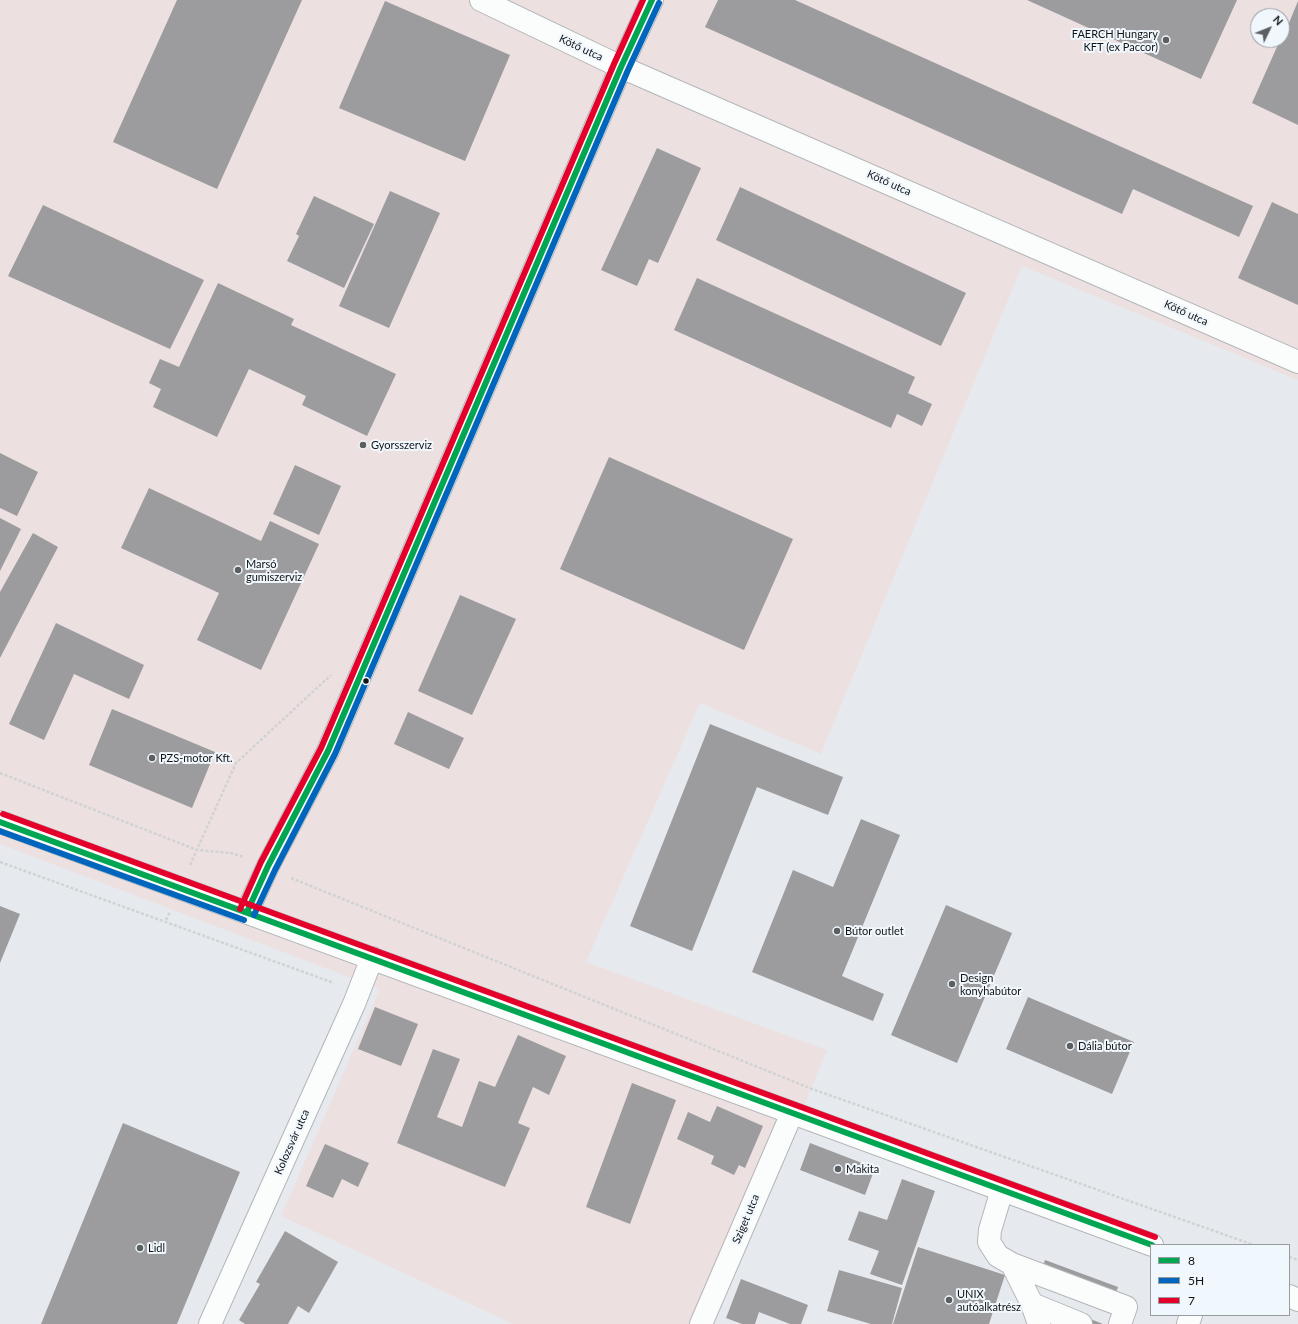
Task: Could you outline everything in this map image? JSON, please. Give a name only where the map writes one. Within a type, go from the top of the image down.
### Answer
[{"type":"street","name":"Kötő utca","points":[[481,0],[621,67],[1298,362]]},
{"type":"street","points":[[246,912],[268,866],[328,751],[621,67],[652,0]]},
{"type":"street","points":[[0,822],[1150,1244]]},
{"type":"street","name":"Kolozsvár utca","points":[[210,1324],[354,1004],[372,958]]},
{"type":"street","name":"Sziget utca","points":[[701,1324],[792,1113]]},
{"type":"street","points":[[1002,1190],[990,1230],[989,1242],[998,1256],[1012,1264],[1126,1307],[1120,1324]]},
{"type":"street","points":[[1012,1264],[1036,1314],[1081,1324]]},
{"type":"path","points":[[197,850],[236,764],[307,697]]},
{"type":"path","points":[[0,773],[197,850],[231,852],[268,866],[307,886],[812,1089],[1251,1244]]},
{"type":"path","points":[[0,862],[343,986],[354,1004]]},
{"type":"shaded area","points":[[0,0],[1298,0],[1298,380],[1022,266],[821,754],[700,703],[586,962],[827,1050],[714,1324],[513,1324],[281,1216],[380,989],[0,844]]},
{"type":"building","points":[[177,0],[302,0],[217,189],[113,142]]},
{"type":"building","points":[[718,0],[795,0],[1253,206],[1239,237],[1133,189],[1122,214],[705,27]]},
{"type":"building","name":"FAERCH Hungary KFT (ex Paccor)","points":[[1027,0],[1237,0],[1201,79]]},
{"type":"building","points":[[385,1],[510,55],[465,161],[339,108]]},
{"type":"building","points":[[1298,1],[1298,125],[1252,103],[1276,48],[1290,48],[1290,20]]},
{"type":"building","points":[[657,148],[701,168],[658,263],[649,259],[637,286],[601,270]]},
{"type":"building","points":[[740,187],[966,293],[941,346],[716,240]]},
{"type":"building","points":[[390,191],[440,213],[389,328],[339,306]]},
{"type":"building","points":[[314,196],[374,224],[344,288],[287,261],[299,236],[296,234]]},
{"type":"building","points":[[1272,202],[1298,214],[1298,305],[1238,278]]},
{"type":"building","points":[[43,205],[204,280],[170,349],[8,276]]},
{"type":"building","points":[[697,278],[915,377],[908,393],[932,404],[922,426],[897,414],[891,428],[674,330]]},
{"type":"building","points":[[218,283],[294,319],[291,325],[396,374],[367,436],[302,405],[306,396],[249,369],[217,437],[153,407],[161,389],[149,383],[160,359],[179,367]]},
{"type":"building","points":[[0,453],[38,472],[17,516],[0,508]]},
{"type":"building","points":[[609,457],[793,539],[744,650],[560,569]]},
{"type":"building","points":[[295,465],[341,486],[319,535],[273,514]]},
{"type":"building","name":"Marsó gumiszerviz","points":[[149,488],[261,541],[270,521],[319,544],[261,670],[197,640],[219,593],[121,548]]},
{"type":"building","points":[[0,518],[21,529],[0,571]]},
{"type":"building","points":[[33,533],[58,547],[0,658],[0,592]]},
{"type":"building","points":[[460,595],[516,619],[472,715],[418,691]]},
{"type":"building","points":[[56,623],[144,665],[129,699],[74,674],[44,740],[9,724]]},
{"type":"building","name":"PZS-motor Kft.","points":[[112,709],[215,752],[192,808],[89,765]]},
{"type":"building","points":[[408,712],[464,738],[449,769],[394,744]]},
{"type":"building","points":[[710,724],[843,777],[828,815],[757,787],[692,951],[630,926]]},
{"type":"building","name":"Bútor outlet","points":[[861,819],[900,835],[842,976],[884,994],[873,1021],[752,972],[793,870],[833,887]]},
{"type":"building","name":"Design konyhabútor","points":[[946,905],[1012,933],[957,1063],[891,1035]]},
{"type":"building","points":[[0,906],[20,914],[0,963]]},
{"type":"building","name":"Dália bútor","points":[[1028,997],[1134,1042],[1112,1094],[1006,1049]]},
{"type":"building","points":[[375,1007],[418,1024],[401,1066],[358,1049]]},
{"type":"building","points":[[518,1035],[566,1056],[549,1095],[533,1087],[518,1123],[530,1128],[505,1187],[397,1143],[433,1049],[460,1059],[437,1117],[462,1127],[479,1081],[495,1087]]},
{"type":"building","points":[[632,1083],[676,1100],[630,1224],[586,1207]]},
{"type":"building","points":[[717,1106],[763,1126],[745,1168],[739,1165],[734,1175],[711,1164],[714,1156],[677,1139],[688,1112],[710,1122]]},
{"type":"building","name":"Lidl","points":[[123,1123],[240,1172],[177,1324],[41,1324]]},
{"type":"building","name":"Makita","points":[[810,1143],[875,1168],[865,1195],[800,1170]]},
{"type":"building","points":[[325,1144],[369,1163],[358,1187],[342,1179],[333,1198],[306,1186]]},
{"type":"building","points":[[902,1179],[935,1191],[902,1285],[870,1274],[879,1251],[848,1240],[859,1211],[887,1220]]},
{"type":"building","points":[[285,1231],[338,1262],[309,1313],[298,1306],[288,1324],[245,1324],[239,1320],[260,1284],[256,1282]]},
{"type":"building","name":"UNIX autóalkatrész","points":[[918,1247],[1005,1275],[989,1324],[893,1324]]},
{"type":"building","points":[[1045,1260],[1118,1287],[1110,1311],[1036,1285]]},
{"type":"building","points":[[839,1270],[902,1288],[892,1324],[871,1324],[827,1311]]},
{"type":"building","points":[[741,1279],[808,1305],[801,1324],[790,1324],[759,1312],[755,1324],[742,1324],[726,1318]]},
{"type":"building","points":[[1078,1314],[1103,1324],[1074,1324]]},
{"type":"transit line","name":"7","points":[[240,909],[261,862],[321,748],[614,64],[643,0]]},
{"type":"transit line","name":"8","points":[[247,912],[268,866],[328,751],[621,67],[652,0]]},
{"type":"transit line","name":"5H","points":[[254,915],[275,870],[335,754],[628,70],[659,3]]},
{"type":"transit line","name":"7","points":[[3,814],[1155,1237]]},
{"type":"transit line","name":"8","points":[[0,822],[1150,1244]]},
{"type":"transit line","name":"5H","points":[[0,831],[244,920]]},
{"type":"place","name":"FAERCH Hungary KFT (ex Paccor)","points":[[1166,40]]},
{"type":"place","name":"Gyorsszerviz","points":[[363,445]]},
{"type":"place","name":"Marsó gumiszerviz","points":[[238,570]]},
{"type":"place","name":"PZS-motor Kft.","points":[[152,758]]},
{"type":"place","name":"Bútor outlet","points":[[837,931]]},
{"type":"place","name":"Design konyhabútor","points":[[952,984]]},
{"type":"place","name":"Dália bútor","points":[[1070,1046]]},
{"type":"place","name":"Makita","points":[[838,1169]]},
{"type":"place","name":"Lidl","points":[[140,1248]]},
{"type":"place","name":"UNIX autóalkatrész","points":[[949,1300]]}]
